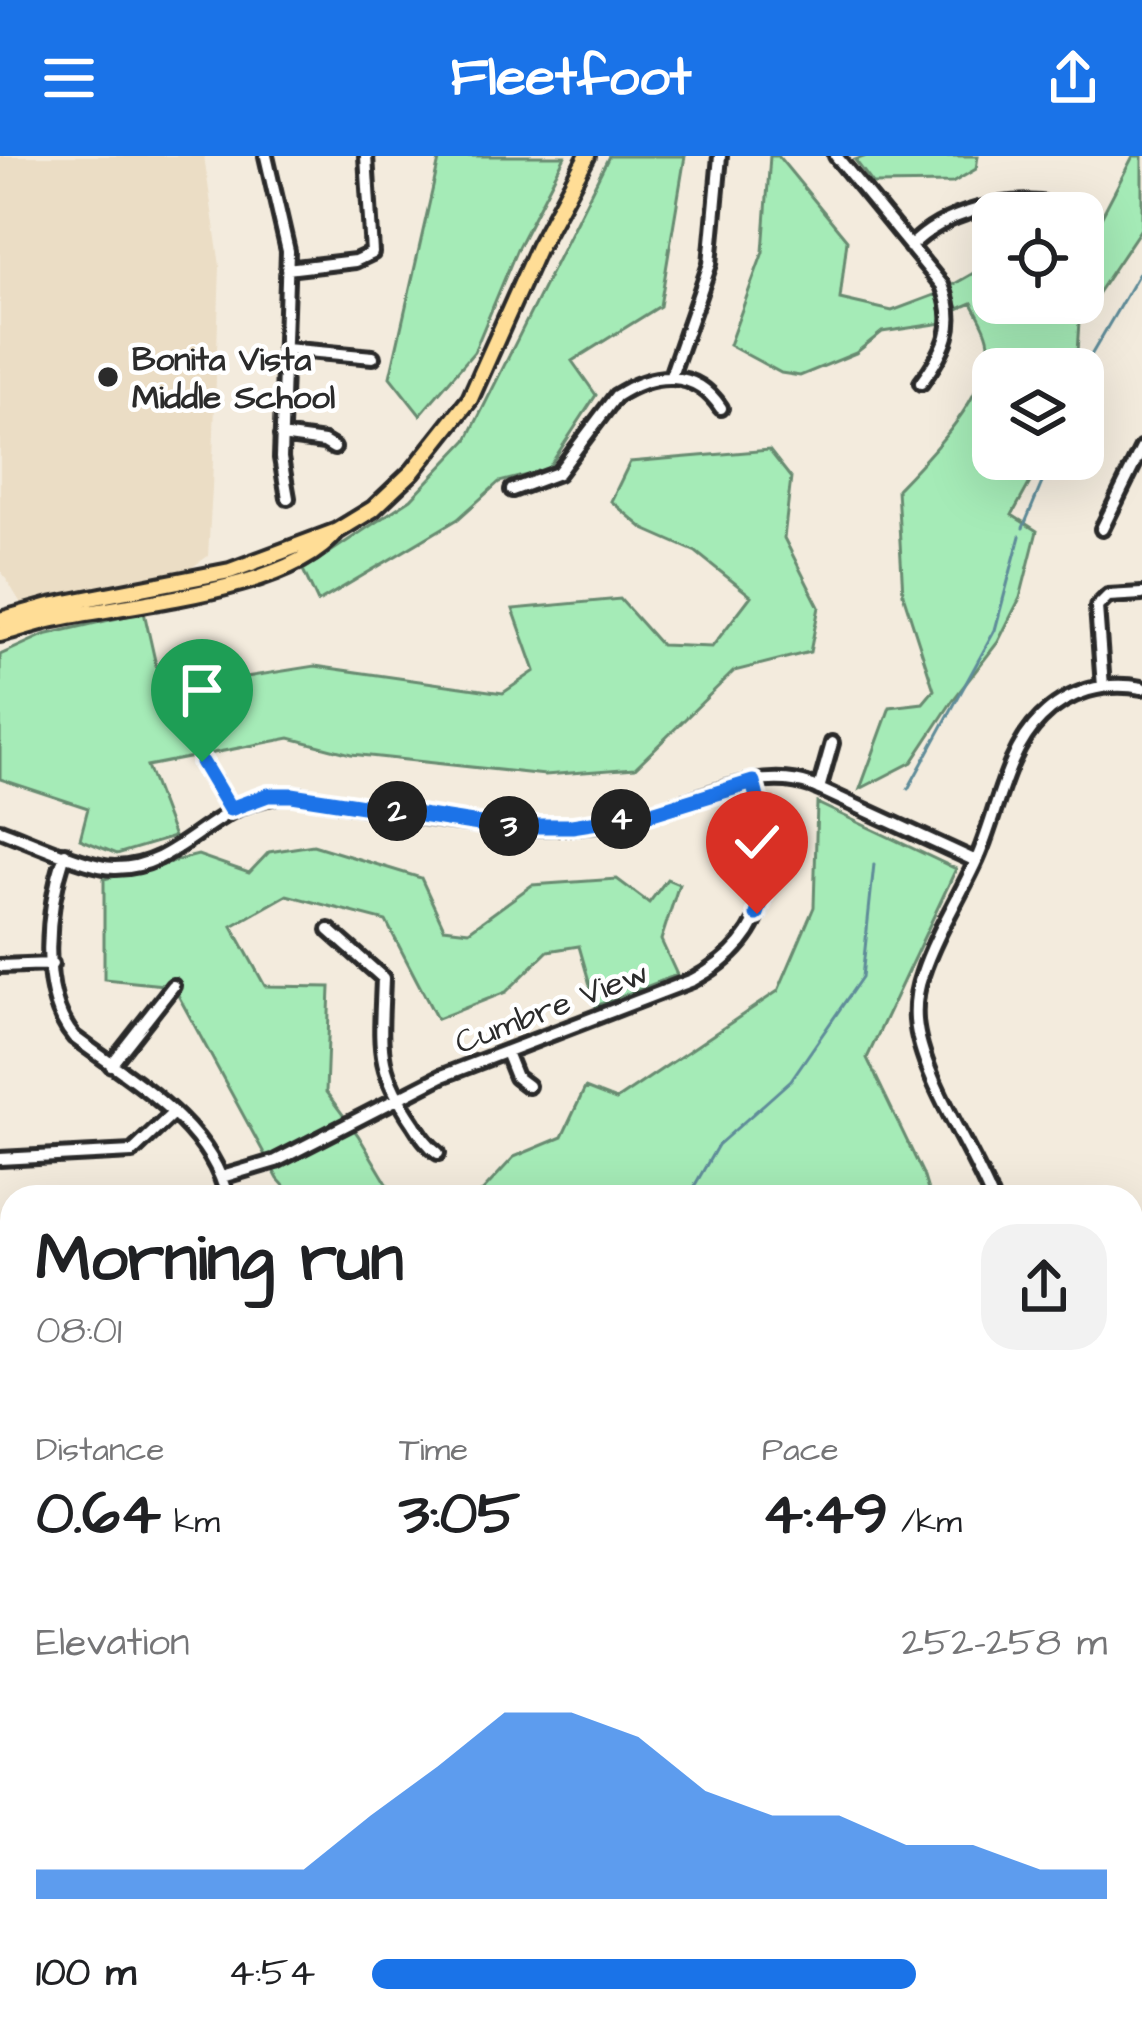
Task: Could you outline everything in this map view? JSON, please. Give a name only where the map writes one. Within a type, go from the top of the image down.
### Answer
[{"type":"main road","points":[[0,620],[230,571],[337,531],[373,508],[413,472],[470,399],[538,247],[587,156]]},
{"type":"main road","points":[[0,634],[52,619],[237,583],[323,549],[337,531]]},
{"type":"street","points":[[266,156],[288,251],[281,436],[287,498]]},
{"type":"street","points":[[287,268],[355,261],[372,253],[366,156]]},
{"type":"street","points":[[671,376],[710,264],[721,156]]},
{"type":"street","points":[[836,156],[942,285],[950,314],[947,343],[921,383]]},
{"type":"street","points":[[910,247],[944,224],[972,214]]},
{"type":"street","points":[[284,349],[373,357]]},
{"type":"street","points":[[512,490],[558,473],[616,396],[629,387],[671,376],[697,383],[721,408]]},
{"type":"street","points":[[281,436],[324,442],[334,448]]},
{"type":"street","points":[[1102,529],[1142,448]]},
{"type":"street","points":[[1103,687],[1097,607],[1108,596],[1142,594]]},
{"type":"street","points":[[985,1185],[924,1056],[916,1019],[924,969],[976,861],[1014,759],[1030,730],[1062,701],[1103,687],[1142,688]]},
{"type":"street","points":[[819,789],[832,743]]},
{"type":"street","points":[[202,762],[230,809]]},
{"type":"street","points":[[0,830],[106,867],[140,865],[165,854],[230,809],[268,795],[492,826],[572,826],[649,814],[753,782],[795,780],[976,861]]},
{"type":"street","name":"Cumbre View","points":[[221,1177],[277,1161],[397,1099],[693,980],[731,953],[752,925],[767,880],[768,845],[753,782]]},
{"type":"street","points":[[64,853],[52,894],[55,1005],[63,1024],[203,1145],[223,1185]]},
{"type":"street","points":[[329,930],[383,978],[383,1072],[430,1148],[438,1153]]},
{"type":"street","points":[[0,966],[52,964]]},
{"type":"street","points":[[111,1064],[173,986]]},
{"type":"street","points":[[506,1052],[516,1077],[528,1086]]},
{"type":"street","points":[[0,1159],[133,1153],[172,1114]]},
{"type":"shaded area","name":"Bonita Vista Middle School","points":[[0,156],[204,156],[220,266],[212,488],[208,556],[181,575],[22,605],[0,569]]},
{"type":"green space","points":[[440,156],[565,156],[517,249],[474,352],[420,415],[390,377]]},
{"type":"green space","points":[[609,156],[685,156],[660,306],[572,361],[596,395],[547,470],[499,482],[458,519],[318,602],[303,570],[411,499],[467,440]]},
{"type":"green space","points":[[770,156],[778,156],[847,240],[840,299],[892,311],[937,294],[943,323],[882,332],[856,353],[800,376],[781,373],[729,345],[763,252]]},
{"type":"green space","points":[[866,156],[978,156],[976,169],[952,183],[873,184],[855,160]]},
{"type":"green space","points":[[1133,156],[1142,156],[1142,227],[1104,284],[1104,212]]},
{"type":"green space","points":[[972,274],[972,303],[958,309],[951,286]]},
{"type":"green space","points":[[982,324],[1079,324],[1077,348],[989,348]]},
{"type":"green space","points":[[972,396],[972,480],[1031,480],[1012,515],[1037,531],[1020,598],[998,642],[912,762],[860,789],[890,707],[923,703],[934,690],[903,594],[897,489]]},
{"type":"green space","points":[[769,450],[791,478],[784,538],[819,607],[810,652],[734,671],[635,768],[545,775],[351,754],[290,738],[147,766],[174,837],[117,854],[80,839],[88,808],[0,779],[0,655],[44,635],[144,612],[158,674],[215,682],[315,666],[503,693],[535,671],[513,609],[620,599],[661,645],[712,647],[751,596],[696,552],[644,529],[611,501],[630,462]]},
{"type":"green space","points":[[817,803],[956,869],[867,1058],[926,1185],[488,1185],[514,1157],[562,1137],[585,1088],[616,1100],[778,991],[814,907]]},
{"type":"green space","points":[[313,845],[421,878],[444,928],[469,931],[532,885],[617,879],[649,903],[667,879],[679,884],[661,940],[677,975],[596,1006],[579,946],[548,951],[506,992],[437,1019],[386,921],[287,895],[232,926],[265,986],[330,987],[326,1092],[388,1185],[283,1185],[173,986],[104,979],[104,879],[198,855],[249,873],[269,852]]},
{"type":"waterway","points":[[1095,348],[1142,268]]},
{"type":"waterway","points":[[1023,528],[1043,480]]},
{"type":"waterway","points":[[908,789],[995,630],[1020,536]]},
{"type":"waterway","points":[[695,1185],[718,1145],[791,1080],[862,977],[874,864]]},
{"type":"place","name":"Bonita Vista Middle School","points":[[108,377]]},
{"type":"route","points":[[202,762],[230,809],[268,795],[292,795],[492,826],[572,826],[618,820],[753,782],[769,857],[757,914]]}]
